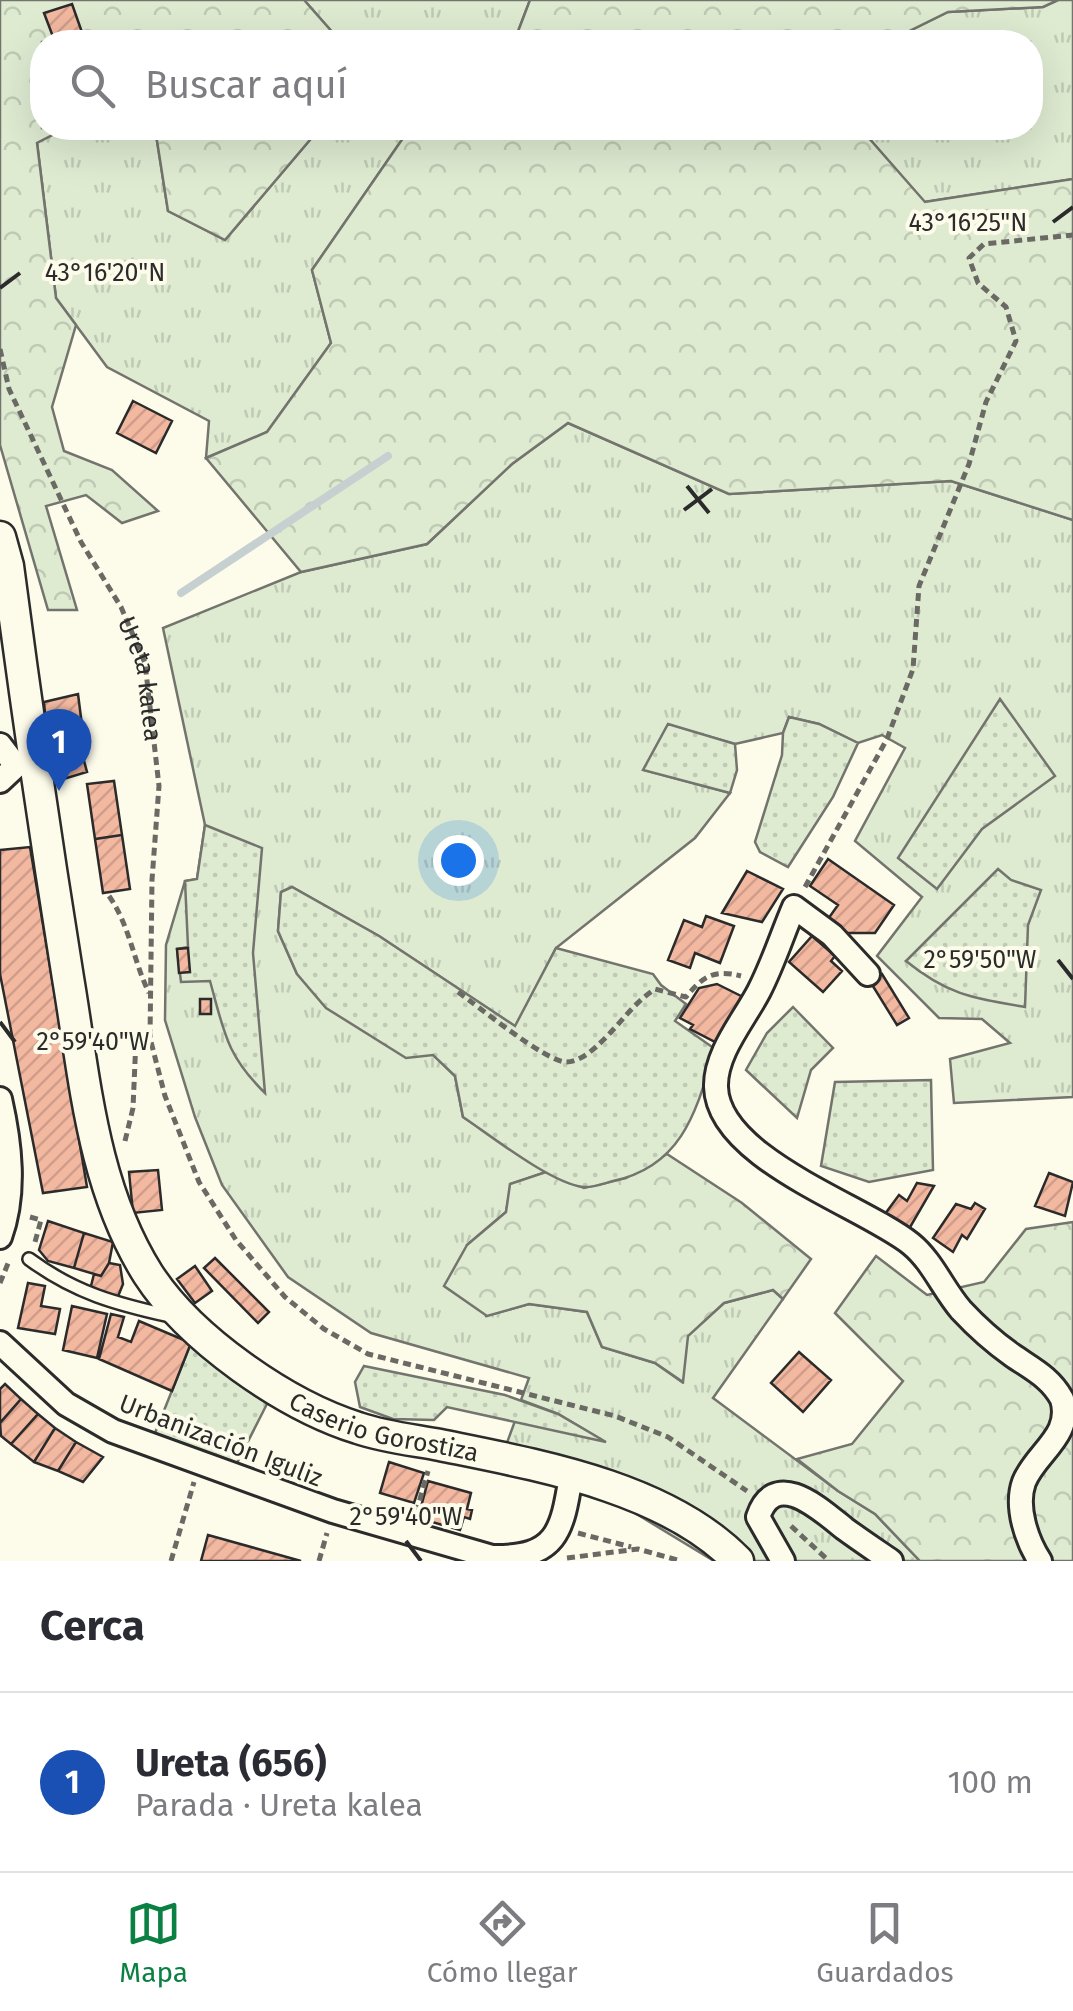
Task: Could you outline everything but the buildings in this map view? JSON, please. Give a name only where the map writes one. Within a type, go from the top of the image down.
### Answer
[{"type":"street","points":[[0,537],[8,566],[16,769]]},
{"type":"street","points":[[0,745],[16,769]]},
{"type":"street","name":"Caserio Gorostiza","points":[[16,769],[97,1153],[122,1226],[150,1276],[184,1319],[284,1394],[358,1428],[524,1462],[629,1494],[682,1518],[738,1561]]},
{"type":"street","points":[[868,974],[832,935],[794,907],[761,988],[722,1059],[716,1086],[721,1108],[738,1132],[790,1177],[912,1244],[961,1310],[1011,1354],[1040,1372],[1061,1396],[1068,1412],[1066,1429],[1024,1482],[1022,1510],[1029,1545],[1040,1561]]},
{"type":"street","points":[[0,1098],[10,1170],[6,1219],[0,1236]]},
{"type":"street","name":"Urbanización Iguliz","points":[[0,1343],[66,1404],[113,1431],[333,1511],[470,1552],[504,1558],[541,1548],[561,1528]]},
{"type":"street","points":[[561,1528],[571,1476]]},
{"type":"street","points":[[783,1561],[758,1517],[763,1502],[774,1494],[787,1493],[812,1502],[890,1561]]},
{"type":"lane","points":[[30,1260],[60,1282],[112,1303],[184,1319]]},
{"type":"path","points":[[794,907],[887,739],[913,669],[918,586],[969,464],[986,402],[1016,340],[1006,307],[978,283],[969,258],[984,244],[1073,235]]},
{"type":"path","name":"Ureta kalea","points":[[0,349],[9,389],[80,542],[122,606],[145,663],[160,786],[152,880],[150,1038]]},
{"type":"path","points":[[109,896],[130,934],[138,970],[150,996]]},
{"type":"path","points":[[458,992],[548,1055],[566,1062],[580,1058],[598,1045],[640,998],[656,989],[686,997],[702,977],[715,972],[738,974],[761,988]]},
{"type":"path","points":[[124,1146],[133,1108],[136,1039],[150,1038],[165,1096],[199,1182],[236,1240],[285,1297],[324,1329],[368,1354],[616,1416],[668,1437],[763,1502],[829,1561]]},
{"type":"path","points":[[410,1534],[436,1444]]},
{"type":"path","points":[[171,1561],[199,1464]]},
{"type":"path","points":[[561,1528],[682,1561]]},
{"type":"path","points":[[558,1561],[604,1550],[638,1549]]},
{"type":"path","points":[[653,1561],[656,1553]]},
{"type":"green space","points":[[0,0],[304,0],[330,30],[30,30],[30,140],[43,140],[37,143],[56,298],[76,325],[52,407],[64,451],[112,470],[158,511],[122,523],[86,495],[46,506],[77,610],[48,610],[0,445]]},
{"type":"green space","points":[[304,0],[530,0],[519,30],[330,30]]},
{"type":"green space","points":[[530,0],[1058,0],[1043,7],[948,12],[911,30],[519,30]]},
{"type":"green space","points":[[1058,0],[1073,0],[1073,179],[924,202],[870,140],[1043,140],[1043,30],[911,30],[948,12],[1043,7]]},
{"type":"green space","points":[[157,140],[168,211],[225,240],[310,140],[402,140],[312,270],[331,343],[267,432],[206,458],[209,421],[107,367],[56,298],[37,142]]},
{"type":"green space","points":[[157,140],[310,140],[225,240],[168,211]]},
{"type":"green space","points":[[402,140],[871,140],[925,202],[1073,179],[1073,520],[951,481],[729,494],[568,423],[512,464],[427,544],[301,572],[206,458],[267,432],[331,343],[312,270]]},
{"type":"green space","points":[[568,423],[729,494],[951,481],[1073,520],[1073,1097],[954,1103],[950,1059],[1010,1043],[982,1019],[939,1018],[877,956],[922,897],[855,841],[905,748],[882,735],[858,743],[819,724],[789,717],[783,733],[735,744],[668,725],[644,770],[730,793],[695,838],[556,948],[516,1027],[379,936],[292,887],[281,892],[278,931],[297,974],[433,1054],[455,1076],[463,1117],[546,1172],[511,1184],[506,1212],[467,1245],[486,1316],[529,1304],[587,1312],[602,1347],[655,1363],[682,1382],[687,1336],[724,1303],[773,1290],[783,1299],[713,1398],[875,1514],[920,1561],[714,1561],[620,1504],[498,1467],[515,1421],[602,1440],[558,1414],[521,1400],[529,1378],[371,1333],[288,1277],[222,1185],[195,1117],[165,1020],[166,945],[185,881],[197,879],[205,825],[163,628],[301,572],[427,544],[512,464]]},
{"type":"green space","points":[[1000,699],[1055,776],[982,829],[937,889],[898,858]]},
{"type":"green space","points":[[789,717],[819,724],[858,743],[833,797],[788,867],[760,852],[755,842],[782,755],[783,733]]},
{"type":"green space","points":[[668,724],[735,744],[737,770],[730,793],[643,770]]},
{"type":"green space","points":[[205,825],[262,848],[253,953],[265,1093],[234,1054],[210,981],[181,982],[177,949],[188,947],[185,881],[197,879]]},
{"type":"green space","points":[[998,869],[1011,880],[1041,890],[1028,925],[1025,1007],[961,993],[906,961]]},
{"type":"green space","points":[[292,887],[379,936],[515,1026],[556,948],[653,974],[686,1004],[675,1021],[715,1049],[684,1132],[656,1162],[637,1173],[590,1187],[570,1184],[522,1158],[463,1117],[455,1076],[433,1055],[406,1058],[326,1008],[297,974],[278,931],[281,892]]},
{"type":"green space","points":[[793,1007],[833,1048],[811,1070],[797,1118],[746,1070],[767,1033]]},
{"type":"green space","points":[[931,1080],[933,1170],[869,1182],[821,1166],[835,1082]]},
{"type":"green space","points":[[667,1154],[742,1203],[811,1259],[783,1299],[773,1290],[724,1303],[688,1336],[683,1382],[655,1363],[602,1347],[587,1312],[529,1304],[487,1316],[444,1286],[467,1245],[506,1212],[510,1184],[546,1172],[584,1188],[626,1178]]},
{"type":"green space","points":[[1073,1222],[1073,1561],[920,1561],[875,1514],[797,1459],[852,1444],[903,1381],[835,1313],[876,1256],[927,1295],[984,1282],[1026,1229]]},
{"type":"green space","points":[[191,1343],[269,1400],[235,1467],[153,1438]]},
{"type":"green space","points":[[364,1366],[505,1395],[558,1414],[606,1442],[447,1407],[434,1420],[393,1419],[360,1407],[355,1382]]},
{"type":"waterway","points":[[181,593],[388,456]]},
{"type":"place","name":"Ureta (656)","points":[[59,791]]}]
